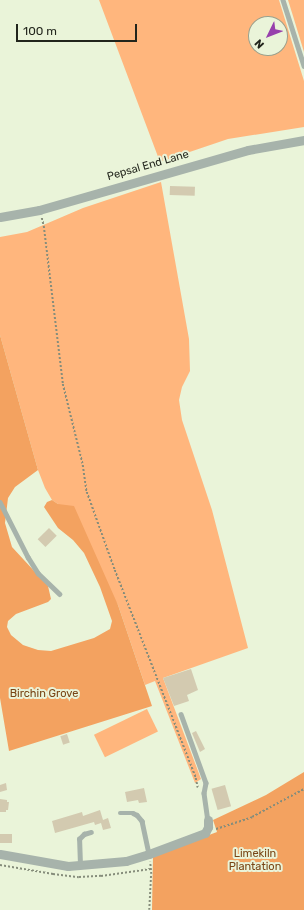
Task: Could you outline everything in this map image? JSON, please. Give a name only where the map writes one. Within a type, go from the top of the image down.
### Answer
[{"type":"street","name":"Pepsal End Lane","points":[[0,217],[39,210],[248,150],[304,140]]},
{"type":"street","points":[[0,854],[68,866],[126,861],[149,854],[205,832],[208,827],[208,820]]},
{"type":"lane","points":[[283,0],[304,66]]},
{"type":"lane","points":[[0,502],[28,557],[38,573],[60,594]]},
{"type":"lane","points":[[181,714],[206,783],[204,793],[208,820]]},
{"type":"lane","points":[[120,813],[132,813],[137,815],[142,821],[149,854]]},
{"type":"lane","points":[[80,865],[79,838],[84,834],[91,832]]},
{"type":"path","points":[[39,210],[44,226],[63,384],[83,465],[87,492],[115,570],[196,778],[199,792]]},
{"type":"path","points":[[205,832],[252,817],[304,789]]},
{"type":"path","points":[[149,854],[152,874],[149,910]]},
{"type":"shaded area","points":[[99,0],[279,0],[284,16],[248,16],[248,56],[288,56],[288,29],[304,81],[304,127],[228,139],[160,162]]},
{"type":"shaded area","points":[[288,0],[304,0],[304,52],[293,16]]},
{"type":"shaded area","points":[[161,182],[189,339],[190,371],[182,387],[179,400],[182,420],[212,510],[248,648],[163,678],[201,779],[195,783],[155,681],[145,685],[118,605],[58,504],[52,500],[45,488],[38,470],[0,335],[0,237],[27,232],[83,208]]},
{"type":"shaded area","points":[[147,709],[158,731],[105,757],[94,735]]},
{"type":"green space","name":"Birchin Grove","points":[[0,335],[38,470],[15,487],[8,498],[5,523],[12,547],[48,586],[51,599],[48,602],[16,614],[8,621],[7,627],[11,635],[23,645],[38,650],[51,651],[94,638],[110,629],[112,621],[100,587],[84,553],[73,540],[58,528],[44,507],[47,502],[52,500],[58,504],[74,506],[118,605],[152,706],[9,751],[0,698]]},
{"type":"green space","name":"Limekiln Plantation","points":[[304,772],[304,910],[152,910],[153,856],[217,832],[213,820],[266,795]]},
{"type":"building","points":[[170,186],[195,187],[195,196],[170,195]]},
{"type":"building","points":[[49,528],[57,536],[45,547],[38,539]]},
{"type":"building","points":[[191,669],[198,690],[187,695],[189,701],[174,706],[163,678]]},
{"type":"building","points":[[196,731],[205,749],[200,752],[192,733]]},
{"type":"building","points":[[67,734],[70,743],[63,745],[60,736]]},
{"type":"building","points":[[6,783],[7,790],[0,792],[0,785]]},
{"type":"building","points":[[225,785],[231,806],[218,810],[212,789]]},
{"type":"building","points":[[144,788],[147,802],[139,803],[138,800],[127,802],[125,792]]},
{"type":"building","points":[[0,799],[7,800],[7,802],[9,802],[8,810],[6,810],[6,812],[0,812]]},
{"type":"building","points":[[100,810],[103,820],[108,818],[111,828],[103,830],[101,823],[95,825],[94,822],[55,833],[52,821],[82,812],[83,816]]},
{"type":"building","points":[[0,834],[12,834],[12,843],[0,843]]}]
